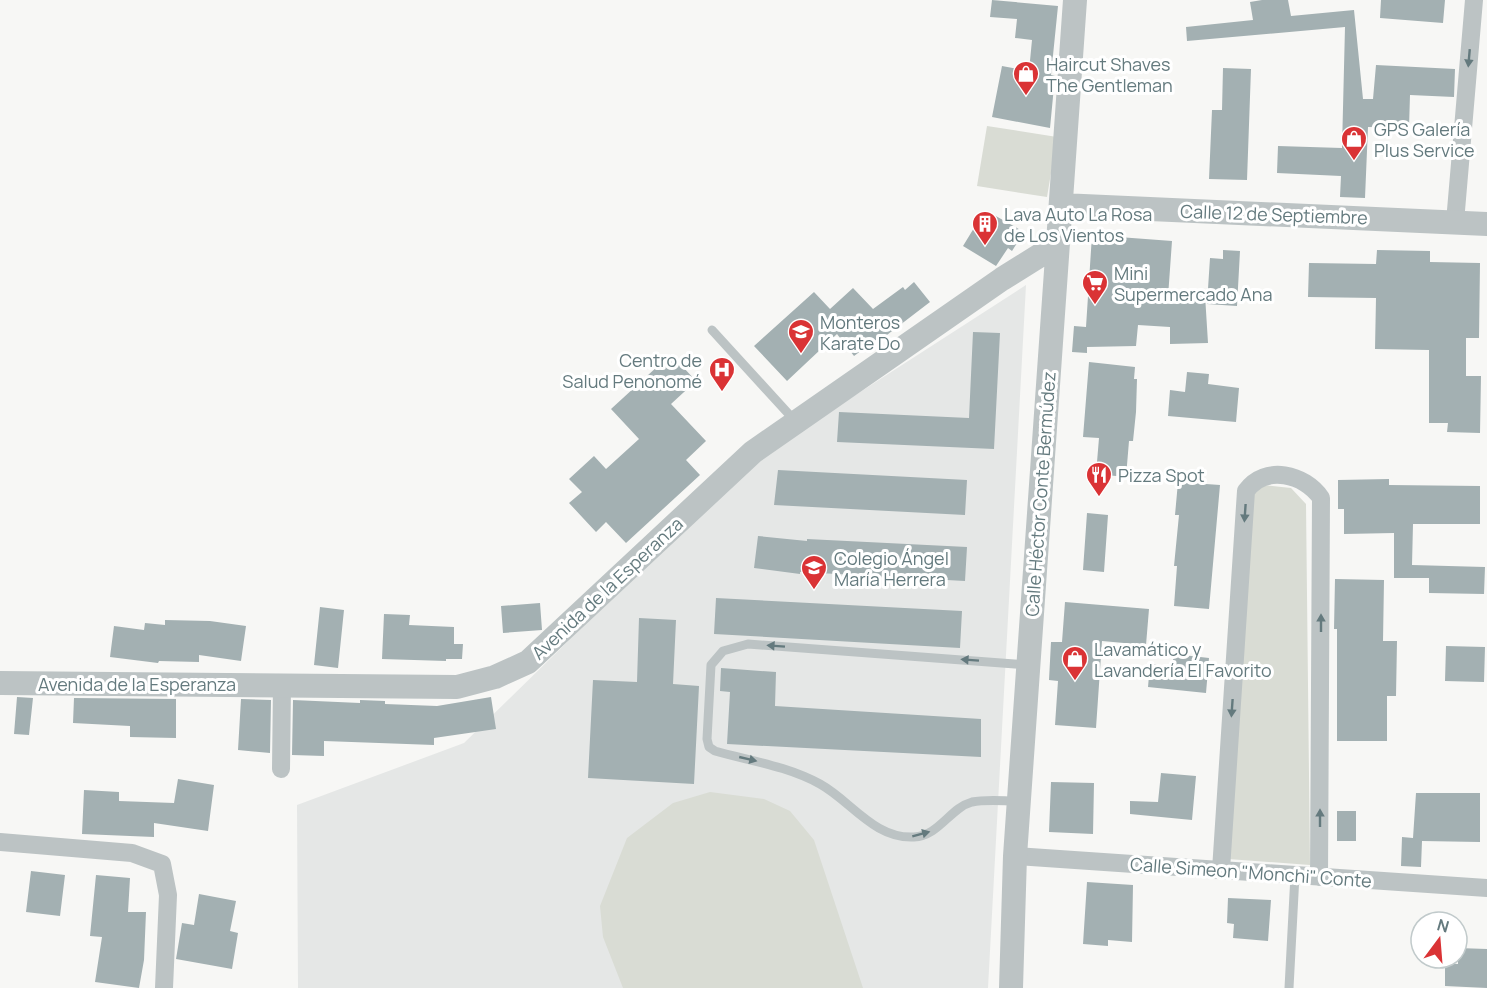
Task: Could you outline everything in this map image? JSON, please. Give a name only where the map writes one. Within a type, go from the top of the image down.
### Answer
[{"type":"street","name":"Calle Héctor Conte Bermúdez","points":[[1011,988],[1015,856],[1075,0]]},
{"type":"street","points":[[1455,222],[1474,0]]},
{"type":"street","name":"Calle 12 de Septiembre","points":[[1061,205],[1487,224]]},
{"type":"street","name":"Avenida de la Esperanza","points":[[0,683],[457,687],[495,677],[528,662],[753,452],[1002,279],[1058,244]]},
{"type":"street","points":[[1221,870],[1246,491],[1254,480],[1275,476],[1299,479],[1312,486],[1321,498],[1319,877]]},
{"type":"street","points":[[281,769],[282,685]]},
{"type":"street","points":[[0,842],[132,853],[162,864],[168,895],[164,988]]},
{"type":"street","name":"Calle Simeon \"Monchi\" Conte","points":[[1015,856],[1487,888]]},
{"type":"lane","points":[[712,330],[796,422]]},
{"type":"lane","points":[[1019,801],[971,802],[926,835],[900,836],[885,831],[859,815],[822,785],[787,769],[725,754],[710,747],[706,739],[711,665],[723,651],[748,644],[1028,665]]},
{"type":"lane","points":[[1289,988],[1295,875]]},
{"type":"shaded area","points":[[987,126],[1057,137],[1047,197],[977,186]]},
{"type":"shaded area","name":"Colegio Ángel María Herrera","points":[[1026,285],[988,988],[298,988],[297,805],[464,743],[693,519],[761,456]]},
{"type":"shaded area","points":[[1263,485],[1291,488],[1306,504],[1310,865],[1228,859],[1253,495]]},
{"type":"shaded area","points":[[710,792],[764,799],[790,811],[814,840],[863,988],[623,988],[603,937],[600,906],[627,838],[673,803]]},
{"type":"building","points":[[992,0],[1058,6],[1051,75],[1055,76],[1050,128],[992,117],[1002,66],[1029,71],[1032,40],[1015,38],[1017,19],[990,17]]},
{"type":"building","points":[[1288,0],[1291,16],[1354,10],[1363,99],[1373,99],[1376,65],[1455,69],[1454,97],[1410,95],[1409,128],[1368,127],[1365,198],[1340,197],[1341,176],[1277,173],[1278,146],[1342,148],[1345,27],[1187,41],[1186,27],[1253,20],[1250,2]]},
{"type":"building","points":[[1381,0],[1445,0],[1443,23],[1380,18]]},
{"type":"building","points":[[1223,68],[1251,69],[1247,180],[1209,179],[1212,110],[1222,110]]},
{"type":"building","points":[[994,215],[1024,232],[1012,251],[1008,248],[996,266],[963,246],[974,228],[983,234]]},
{"type":"building","points":[[1092,235],[1172,241],[1168,297],[1205,295],[1208,343],[1170,344],[1170,327],[1138,325],[1136,346],[1087,347],[1087,353],[1072,352],[1074,326],[1086,327]]},
{"type":"building","points":[[1223,250],[1240,251],[1237,306],[1207,304],[1210,258],[1223,259]]},
{"type":"building","points":[[1377,250],[1430,251],[1430,262],[1480,263],[1479,338],[1466,338],[1466,376],[1481,376],[1480,433],[1447,432],[1448,423],[1429,423],[1429,350],[1375,349],[1376,298],[1308,297],[1309,263],[1376,264]]},
{"type":"building","points":[[914,282],[930,302],[883,338],[881,336],[854,356],[837,334],[787,381],[754,346],[814,292],[830,309],[853,288],[873,309],[903,287],[905,290]]},
{"type":"building","points":[[973,332],[1000,333],[994,449],[837,442],[839,412],[969,418]]},
{"type":"building","points":[[671,354],[696,381],[671,404],[706,441],[686,460],[700,475],[626,543],[606,522],[596,532],[569,503],[582,492],[569,479],[594,456],[606,469],[639,439],[611,409]]},
{"type":"building","points":[[1089,362],[1135,367],[1136,412],[1133,441],[1129,441],[1126,477],[1096,474],[1099,438],[1083,437]]},
{"type":"building","points":[[1187,372],[1209,374],[1208,384],[1239,388],[1236,422],[1168,416],[1170,390],[1185,392]]},
{"type":"building","points":[[778,470],[967,480],[965,515],[774,505]]},
{"type":"building","points":[[1389,479],[1389,485],[1480,486],[1480,524],[1413,524],[1412,565],[1485,567],[1484,594],[1429,593],[1429,578],[1394,578],[1394,533],[1344,534],[1344,509],[1338,509],[1338,480]]},
{"type":"building","points":[[1178,482],[1220,485],[1209,609],[1174,606],[1177,566],[1174,566],[1179,515],[1175,515]]},
{"type":"building","points":[[1087,513],[1108,515],[1104,572],[1083,570]]},
{"type":"building","points":[[758,536],[807,541],[807,539],[967,547],[965,581],[800,572],[800,574],[754,568]]},
{"type":"building","points":[[1335,579],[1384,580],[1383,641],[1397,641],[1396,696],[1387,696],[1387,741],[1337,741]]},
{"type":"building","points":[[716,598],[962,611],[960,648],[714,634]]},
{"type":"building","points":[[1065,602],[1149,609],[1146,645],[1102,641],[1096,728],[1055,725],[1058,681],[1049,680],[1051,642],[1062,642]]},
{"type":"building","points":[[540,603],[542,630],[503,633],[501,606]]},
{"type":"building","points":[[320,607],[344,610],[338,668],[314,665]]},
{"type":"building","points":[[384,614],[410,615],[409,625],[454,627],[454,644],[463,644],[462,659],[446,659],[446,661],[382,659]]},
{"type":"building","points":[[639,618],[676,620],[673,684],[699,686],[694,784],[588,778],[593,680],[637,682]]},
{"type":"building","points":[[165,620],[210,621],[246,626],[241,661],[199,655],[199,662],[159,661],[158,663],[110,657],[114,626],[144,630],[145,623],[165,625]]},
{"type":"building","points":[[1446,646],[1485,647],[1484,682],[1445,681]]},
{"type":"building","points":[[1174,654],[1209,658],[1206,693],[1148,687],[1150,664],[1172,666]]},
{"type":"building","points":[[721,668],[776,672],[775,706],[981,719],[981,757],[727,744],[730,692],[720,691]]},
{"type":"building","points":[[17,697],[33,698],[29,735],[14,734]]},
{"type":"building","points":[[491,697],[496,729],[434,738],[434,745],[324,741],[324,756],[292,755],[293,700],[360,703],[360,700],[385,701],[385,704],[437,706]]},
{"type":"building","points":[[74,698],[176,699],[176,738],[130,737],[130,726],[73,723]]},
{"type":"building","points":[[241,699],[271,700],[270,753],[238,750]]},
{"type":"building","points":[[1161,773],[1196,776],[1192,820],[1130,814],[1130,801],[1158,802]]},
{"type":"building","points":[[178,779],[214,785],[208,831],[154,823],[154,837],[82,834],[84,790],[119,792],[119,801],[174,803]]},
{"type":"building","points":[[1051,782],[1094,783],[1093,834],[1049,832]]},
{"type":"building","points":[[1416,793],[1480,793],[1480,842],[1422,841],[1421,867],[1401,866],[1402,837],[1413,838]]},
{"type":"building","points":[[1337,811],[1356,811],[1356,841],[1337,841]]},
{"type":"building","points":[[31,871],[65,875],[60,916],[26,912]]},
{"type":"building","points":[[96,875],[130,878],[128,912],[146,912],[144,960],[139,988],[95,982],[102,937],[90,936]]},
{"type":"building","points":[[1087,882],[1133,885],[1132,942],[1108,940],[1108,946],[1083,944]]},
{"type":"building","points":[[199,894],[236,901],[230,931],[238,933],[232,969],[176,959],[182,923],[194,925]]},
{"type":"building","points":[[1228,898],[1271,900],[1268,941],[1233,938],[1234,924],[1227,923]]},
{"type":"building","points":[[1469,948],[1487,949],[1487,988],[1445,986],[1445,970],[1469,970]]},
{"type":"place","name":"Haircut Shaves The Gentleman","points":[[1026,97]]},
{"type":"place","name":"GPS Galería Plus Service","points":[[1354,162]]},
{"type":"place","name":"Lava Auto La Rosa de Los Vientos","points":[[985,247]]},
{"type":"place","name":"Mini Supermercado Ana","points":[[1095,306]]},
{"type":"place","name":"Monteros Karate Do","points":[[801,355]]},
{"type":"place","name":"Centro de Salud Penonomé","points":[[722,393]]},
{"type":"place","name":"Pizza Spot","points":[[1099,498]]},
{"type":"place","name":"Colegio Ángel María Herrera","points":[[814,591]]},
{"type":"place","name":"Lavamático y Lavandería El Favorito","points":[[1075,682]]}]
